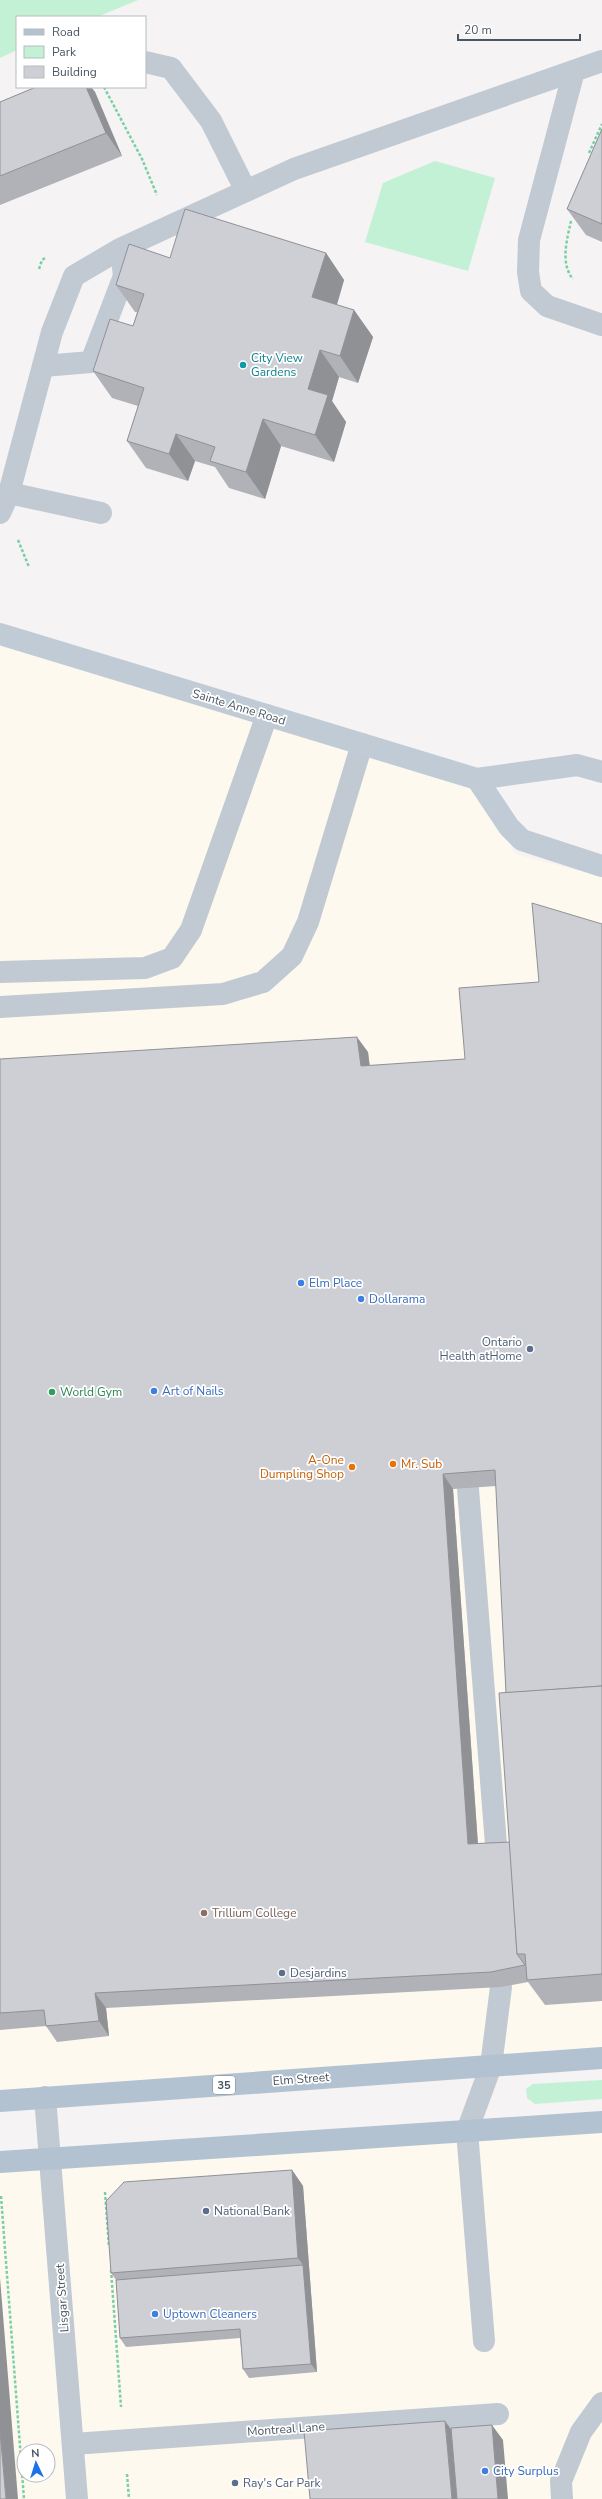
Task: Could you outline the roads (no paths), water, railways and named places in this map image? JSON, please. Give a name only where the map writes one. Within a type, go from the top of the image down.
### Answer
[{"type":"main road","name":"Sainte Anne Road","points":[[0,634],[477,779],[577,765],[602,772]]},
{"type":"main road","points":[[477,779],[509,827],[522,840],[602,866]]},
{"type":"main road","name":"Elm Street","points":[[0,2101],[602,2058]]},
{"type":"main road","points":[[0,2162],[51,2160],[602,2122]]},
{"type":"street","points":[[0,513],[9,493],[52,332],[74,276],[120,249],[294,169],[602,61]]},
{"type":"street","points":[[146,62],[171,68],[211,121],[246,191]]},
{"type":"street","points":[[574,71],[529,240],[528,272],[531,291],[547,306],[602,326]]},
{"type":"street","points":[[43,366],[92,362],[124,276],[120,249]]},
{"type":"street","points":[[9,493],[101,513]]},
{"type":"street","points":[[0,972],[145,968],[172,958],[191,930],[267,715]]},
{"type":"street","points":[[0,1007],[222,994],[263,982],[292,956],[308,922],[362,744]]},
{"type":"street","points":[[468,1489],[497,1857]]},
{"type":"street","points":[[484,2341],[467,2131],[491,2066],[502,1987]]},
{"type":"street","name":"Lisgar Street","points":[[45,2097],[77,2499]]},
{"type":"street","points":[[562,2499],[561,2481],[581,2432],[602,2403]]},
{"type":"street","name":"Montreal Lane","points":[[73,2444],[498,2414]]},
{"type":"place","name":"City View Gardens","points":[[243,365]]},
{"type":"place","name":"Elm Place","points":[[301,1283]]},
{"type":"place","name":"Dollarama","points":[[361,1299]]},
{"type":"place","name":"Ontario Health atHome","points":[[530,1349]]},
{"type":"place","name":"Art of Nails","points":[[154,1391]]},
{"type":"place","name":"World Gym","points":[[52,1392]]},
{"type":"place","name":"Mr. Sub","points":[[393,1464]]},
{"type":"place","name":"A-One Dumpling Shop","points":[[352,1467]]},
{"type":"place","name":"Trillium College","points":[[204,1913]]},
{"type":"place","name":"Desjardins","points":[[282,1973]]},
{"type":"place","name":"National Bank","points":[[206,2211]]},
{"type":"place","name":"Uptown Cleaners","points":[[155,2314]]},
{"type":"place","name":"City Surplus","points":[[485,2471]]},
{"type":"place","name":"Ray's Car Park","points":[[235,2483]]}]
